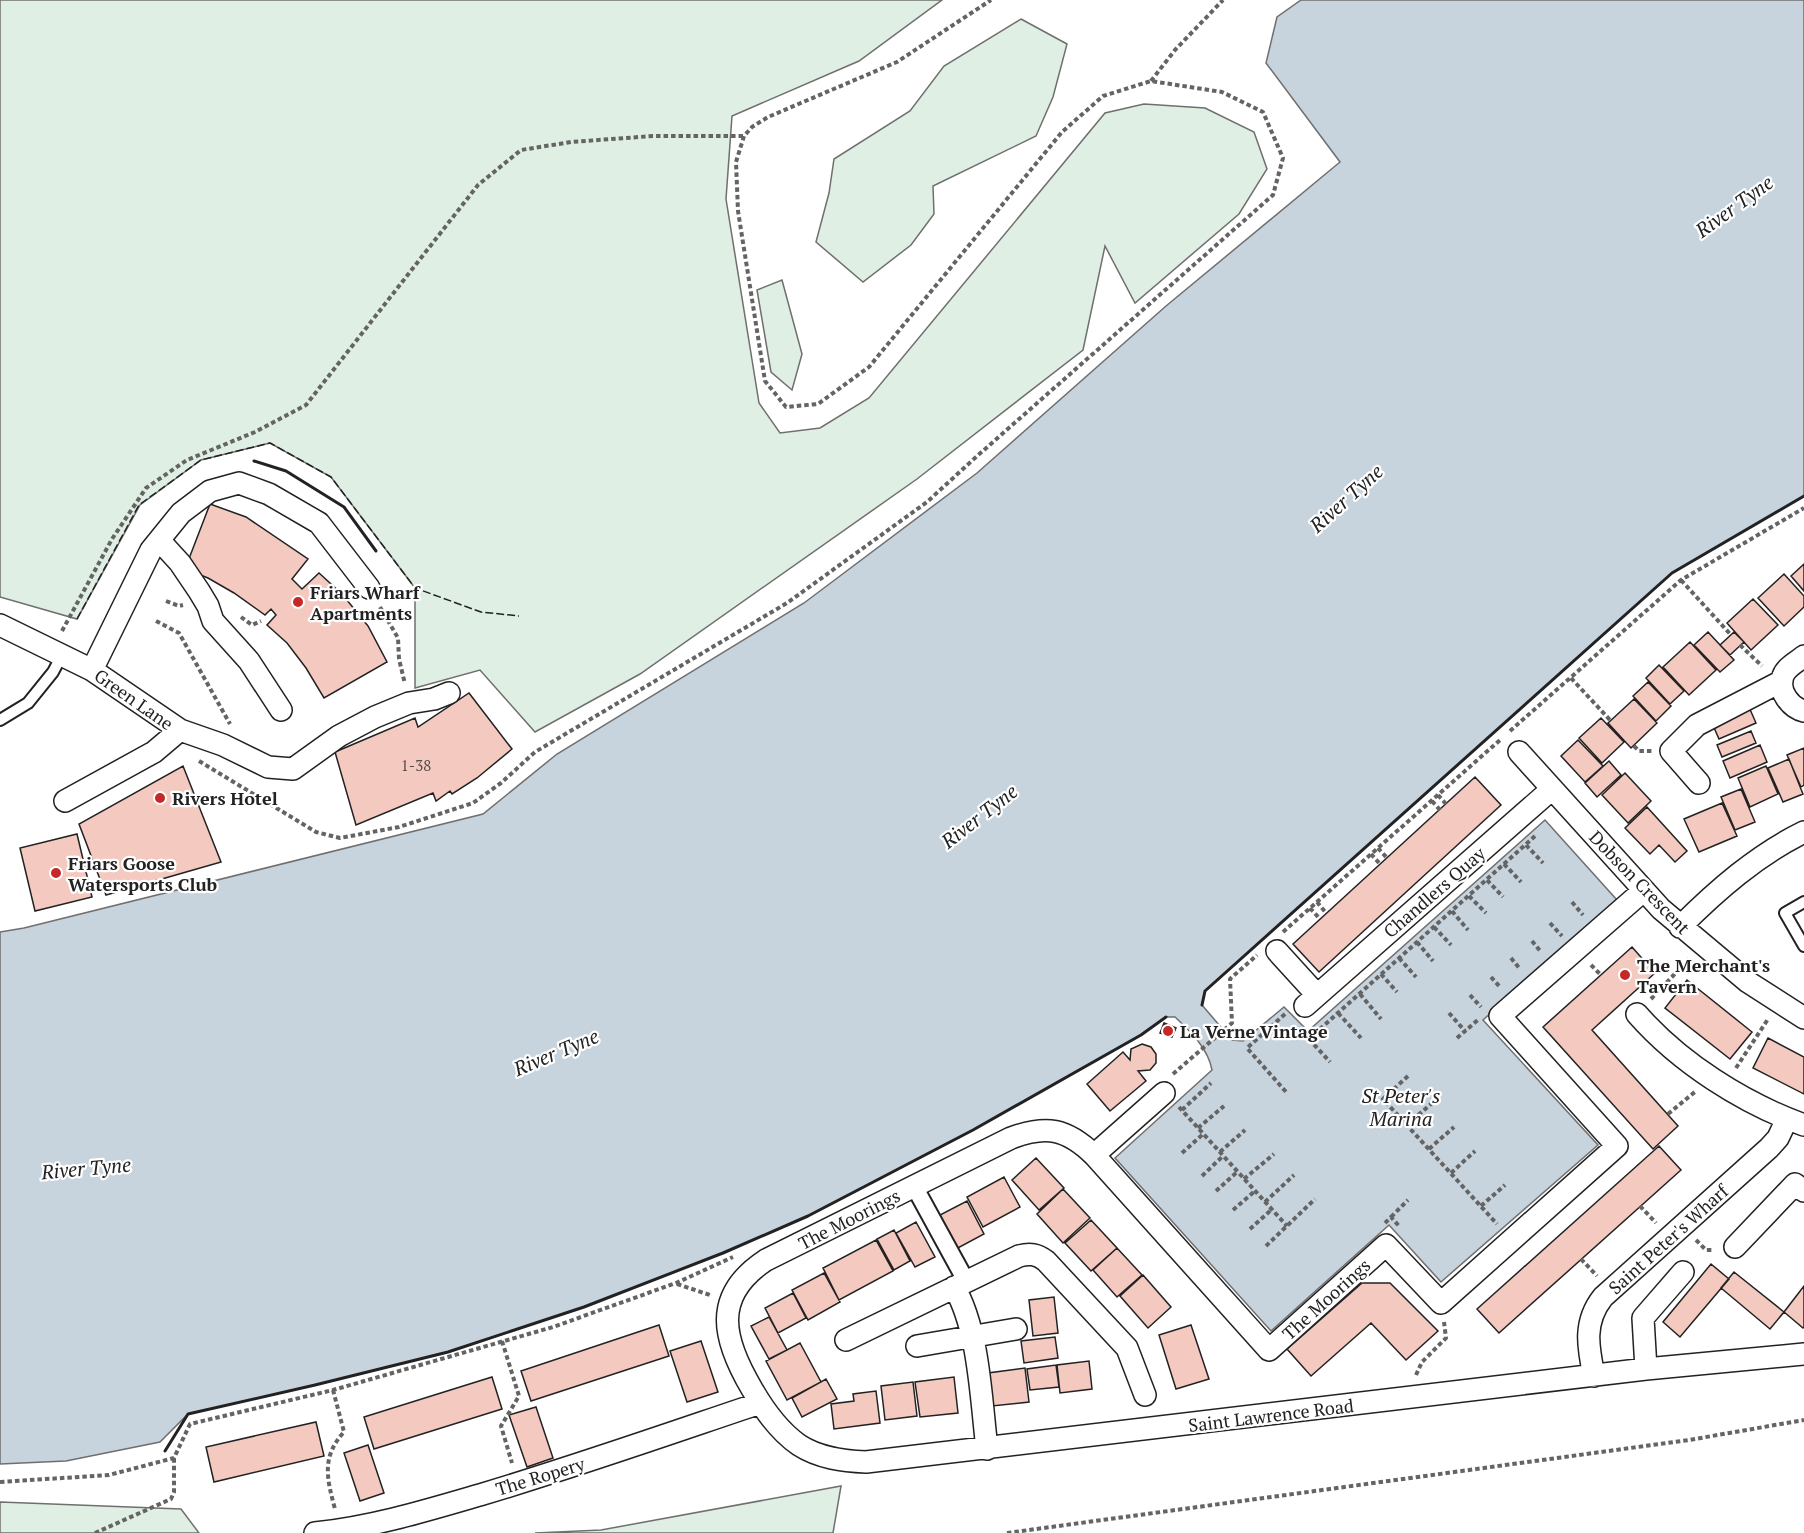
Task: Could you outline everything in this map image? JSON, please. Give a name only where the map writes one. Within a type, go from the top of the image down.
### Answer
[{"type":"street","points":[[92,670],[151,550],[181,513],[210,491],[239,483],[268,495],[319,523],[369,588]]},
{"type":"street","points":[[159,540],[180,563],[200,591],[213,621],[249,661],[281,710]]},
{"type":"street","name":"Green Lane","points":[[0,625],[92,670],[180,730],[154,752],[65,801]]},
{"type":"street","points":[[1699,783],[1671,751],[1697,725],[1782,681],[1788,668],[1804,656]]},
{"type":"street","points":[[1782,681],[1789,702],[1793,707],[1804,711]]},
{"type":"street","points":[[180,730],[234,750],[268,767],[293,770],[339,736],[375,717],[409,703],[434,699],[448,693]]},
{"type":"street","name":"Dobson Crescent","points":[[1512,744],[1643,891],[1680,927],[1748,982],[1804,1018]]},
{"type":"street","name":"Chandlers Quay","points":[[1273,946],[1311,1000],[1552,789]]},
{"type":"street","points":[[1680,927],[1739,874],[1767,853],[1804,832]]},
{"type":"street","name":"The Moorings","points":[[760,1403],[733,1354],[727,1322],[730,1302],[752,1270],[766,1260],[1011,1138],[1040,1129],[1068,1135],[1094,1155],[1269,1350],[1386,1245],[1441,1304],[1617,1146],[1500,1017],[1643,891]]},
{"type":"street","points":[[1637,1014],[1676,1051],[1719,1081],[1795,1122]]},
{"type":"street","points":[[1094,1155],[1172,1097]]},
{"type":"street","name":"Saint Peter's Wharf","points":[[1594,1376],[1588,1346],[1588,1329],[1595,1307],[1603,1297],[1795,1122]]},
{"type":"street","points":[[1735,1247],[1795,1184],[1804,1191]]},
{"type":"street","points":[[914,1186],[960,1284],[962,1301],[973,1338],[987,1449]]},
{"type":"street","points":[[846,1340],[1028,1253],[1046,1261],[1127,1348],[1145,1395]]},
{"type":"street","points":[[1646,1370],[1643,1318],[1683,1272]]},
{"type":"street","points":[[916,1346],[1016,1329]]},
{"type":"street","name":"Saint Lawrence Road","points":[[760,1403],[788,1436],[801,1446],[832,1459],[866,1462],[1646,1370],[1804,1354]]},
{"type":"street","name":"The Ropery","points":[[315,1533],[419,1513],[518,1484],[760,1403]]},
{"type":"lane","points":[[0,720],[28,703],[53,672],[54,651]]},
{"type":"lane","points":[[1804,902],[1785,913],[1804,946]]},
{"type":"path","points":[[180,730],[187,749],[201,763],[316,832],[340,838],[399,827],[473,803],[501,783],[536,752],[787,603],[927,502],[1274,195],[1283,158],[1263,112],[1222,92],[1151,81],[1103,96],[1062,132],[869,367],[818,404],[786,407],[765,381],[738,211],[736,162],[744,136],[752,127],[768,117],[897,62],[991,0]]},
{"type":"path","points":[[1151,81],[1175,50],[1222,0]]},
{"type":"path","points":[[54,651],[56,642],[112,539],[146,488],[187,460],[255,432],[306,405],[478,185],[521,150],[571,142],[653,136],[744,136]]},
{"type":"path","points":[[1172,1097],[1181,1067],[1232,1023],[1230,980],[1273,946],[1310,908],[1438,795],[1512,744],[1571,678],[1681,580],[1804,508]]},
{"type":"path","points":[[1681,580],[1731,635]]},
{"type":"path","points":[[369,588],[398,638],[399,659]]},
{"type":"path","points":[[156,621],[179,633],[234,731],[234,750]]},
{"type":"path","points":[[1740,645],[1782,681]]},
{"type":"path","points":[[1571,678],[1610,720]]},
{"type":"path","points":[[1438,795],[1446,804]]},
{"type":"path","points":[[1432,801],[1440,810]]},
{"type":"path","points":[[1526,845],[1543,863]]},
{"type":"path","points":[[1378,848],[1387,858]]},
{"type":"path","points":[[1371,854],[1380,864]]},
{"type":"path","points":[[1504,864],[1521,882]]},
{"type":"path","points":[[1487,879],[1503,897]]},
{"type":"path","points":[[1470,896],[1486,913]]},
{"type":"path","points":[[1317,902],[1326,914]]},
{"type":"path","points":[[1572,902],[1588,921]]},
{"type":"path","points":[[1310,908],[1320,919]]},
{"type":"path","points":[[1452,911],[1468,930]]},
{"type":"path","points":[[1550,923],[1566,941]]},
{"type":"path","points":[[1434,927],[1451,945]]},
{"type":"path","points":[[1417,942],[1433,960]]},
{"type":"path","points":[[1655,994],[1702,945]]},
{"type":"path","points":[[1399,958],[1416,977]]},
{"type":"path","points":[[1381,974],[1397,992]]},
{"type":"path","points":[[1360,994],[1381,1019]]},
{"type":"path","points":[[1470,994],[1486,1012]]},
{"type":"path","points":[[1668,1114],[1719,1081],[1779,1004]]},
{"type":"path","points":[[1338,1013],[1361,1038]]},
{"type":"path","points":[[1449,1013],[1465,1031]]},
{"type":"path","points":[[1309,1039],[1330,1062]]},
{"type":"path","points":[[1408,1076],[1383,1099],[1498,1225]]},
{"type":"path","points":[[1172,1097],[1211,1083]]},
{"type":"path","points":[[1172,1097],[1287,1226]]},
{"type":"path","points":[[1407,1125],[1432,1103]]},
{"type":"path","points":[[1198,1128],[1224,1106]]},
{"type":"path","points":[[1429,1149],[1454,1127]]},
{"type":"path","points":[[1220,1152],[1245,1130]]},
{"type":"path","points":[[1182,1154],[1203,1134]]},
{"type":"path","points":[[1451,1173],[1475,1151]]},
{"type":"path","points":[[1244,1179],[1274,1154]]},
{"type":"path","points":[[1202,1176],[1223,1156]]},
{"type":"path","points":[[1216,1191],[1237,1172]]},
{"type":"path","points":[[1265,1202],[1294,1175]]},
{"type":"path","points":[[1481,1206],[1504,1185]]},
{"type":"path","points":[[1233,1210],[1255,1191]]},
{"type":"path","points":[[1266,1246],[1316,1199]]},
{"type":"path","points":[[1391,1217],[1408,1200]]},
{"type":"path","points":[[1250,1229],[1271,1210]]},
{"type":"path","points":[[1683,1225],[1706,1250],[1730,1250],[1735,1247]]},
{"type":"path","points":[[95,1533],[171,1499],[174,1492],[174,1458],[190,1424],[333,1390],[553,1327],[676,1283],[739,1254]]},
{"type":"path","points":[[676,1283],[730,1302]]},
{"type":"path","points":[[1415,1377],[1422,1362],[1446,1338]]},
{"type":"path","points":[[502,1341],[519,1396],[501,1426],[518,1484]]},
{"type":"path","points":[[333,1390],[344,1432],[334,1443],[327,1464],[329,1487],[340,1530]]},
{"type":"path","points":[[1007,1533],[1689,1440],[1804,1420]]},
{"type":"path","points":[[0,1482],[109,1475],[174,1458]]},
{"type":"green space","points":[[0,0],[942,0],[859,61],[732,116],[726,199],[759,403],[780,433],[820,428],[869,398],[1105,113],[1144,104],[1205,108],[1254,132],[1267,169],[1239,214],[1135,303],[1105,246],[1083,350],[917,479],[640,674],[535,732],[480,670],[415,688],[415,588],[331,477],[270,443],[201,460],[140,505],[77,619],[0,597]]},
{"type":"green space","points":[[1021,19],[1067,44],[1053,97],[1036,136],[933,186],[934,214],[911,245],[863,282],[816,242],[829,193],[834,159],[910,111],[944,66]]},
{"type":"green space","points":[[782,280],[802,354],[792,390],[771,372],[757,290]]},
{"type":"green space","points":[[841,1486],[833,1533],[535,1533],[601,1530]]},
{"type":"green space","points":[[0,1502],[181,1509],[199,1533],[0,1533]]},
{"type":"water","points":[[1301,0],[1804,0],[1804,496],[1672,573],[1205,991],[1202,1005],[1232,1040],[1243,1041],[1284,1007],[1308,1031],[1545,820],[1617,900],[1483,1020],[1598,1145],[1441,1282],[1389,1225],[1271,1331],[1115,1158],[1212,1070],[1207,1054],[1192,1034],[1175,1017],[1166,1017],[1141,1035],[973,1130],[808,1216],[723,1253],[584,1307],[448,1352],[188,1414],[160,1442],[66,1461],[0,1464],[0,932],[24,928],[483,814],[557,754],[804,603],[977,473],[1166,306],[1340,162],[1266,63],[1277,17]]},
{"type":"building","name":"Friars Wharf Apartments","points":[[210,504],[246,517],[308,559],[292,579],[302,589],[319,573],[342,594],[368,626],[387,662],[324,698],[306,668],[287,643],[267,625],[276,615],[271,609],[265,615],[208,578],[185,569]]},
{"type":"building","points":[[1804,564],[1804,591],[1791,576]]},
{"type":"building","points":[[1784,574],[1804,596],[1804,607],[1784,626],[1758,598]]},
{"type":"building","points":[[1753,599],[1778,625],[1751,650],[1727,623]]},
{"type":"building","points":[[1708,632],[1734,660],[1720,672],[1694,645]]},
{"type":"building","points":[[1734,632],[1744,642],[1730,655],[1720,645]]},
{"type":"building","points":[[1690,642],[1716,670],[1689,695],[1663,667]]},
{"type":"building","points":[[1659,665],[1684,691],[1670,704],[1646,678]]},
{"type":"building","points":[[1648,682],[1671,706],[1656,721],[1633,696]]},
{"type":"building","points":[[469,693],[512,749],[477,778],[452,794],[450,791],[436,801],[433,793],[356,825],[335,752],[415,718],[418,727]]},
{"type":"building","points":[[1634,699],[1657,723],[1631,748],[1608,723]]},
{"type":"building","points":[[1749,707],[1756,723],[1719,739],[1712,723]]},
{"type":"building","points":[[1601,718],[1624,742],[1602,763],[1579,738]]},
{"type":"building","points":[[1751,731],[1756,743],[1722,757],[1717,745]]},
{"type":"building","points":[[1578,740],[1603,766],[1585,782],[1561,756]]},
{"type":"building","points":[[1760,745],[1767,762],[1730,778],[1723,761]]},
{"type":"building","points":[[1804,748],[1804,785],[1801,787],[1787,755]]},
{"type":"building","points":[[1789,759],[1803,794],[1783,802],[1768,768]]},
{"type":"building","points":[[1609,761],[1621,775],[1597,797],[1585,783]]},
{"type":"building","points":[[183,766],[221,862],[106,895],[79,824]]},
{"type":"building","points":[[1766,766],[1778,794],[1750,807],[1738,778]]},
{"type":"building","points":[[1625,773],[1651,801],[1628,823],[1602,795]]},
{"type":"building","points":[[1475,777],[1501,805],[1319,972],[1293,944]]},
{"type":"building","points":[[1741,789],[1755,822],[1735,830],[1721,797]]},
{"type":"building","points":[[1722,803],[1737,836],[1699,852],[1684,819]]},
{"type":"building","points":[[1647,807],[1687,851],[1675,862],[1659,845],[1650,854],[1625,828]]},
{"type":"building","name":"Friars Goose Watersports Club","points":[[77,834],[92,897],[35,911],[20,848]]},
{"type":"building","points":[[1632,947],[1655,973],[1592,1030],[1678,1126],[1653,1149],[1543,1027]]},
{"type":"building","points":[[1687,980],[1752,1032],[1730,1059],[1665,1008]]},
{"type":"building","name":"La Verne Vintage","points":[[1164,1023],[1176,1028],[1172,1037],[1160,1033]]},
{"type":"building","points":[[1768,1038],[1804,1057],[1804,1094],[1753,1068]]},
{"type":"building","points":[[1142,1044],[1151,1047],[1156,1054],[1156,1063],[1150,1070],[1138,1071],[1146,1081],[1110,1111],[1087,1084],[1123,1052],[1130,1060],[1131,1049]]},
{"type":"building","points":[[1659,1146],[1681,1170],[1499,1333],[1477,1309]]},
{"type":"building","points":[[1036,1158],[1064,1188],[1039,1210],[1012,1180]]},
{"type":"building","points":[[1004,1177],[1020,1207],[983,1227],[967,1197]]},
{"type":"building","points":[[1063,1189],[1090,1218],[1063,1243],[1037,1214]]},
{"type":"building","points":[[967,1201],[984,1234],[956,1249],[938,1216]]},
{"type":"building","points":[[1091,1220],[1117,1248],[1091,1271],[1065,1243]]},
{"type":"building","points":[[916,1222],[935,1257],[915,1267],[896,1233]]},
{"type":"building","points":[[894,1230],[910,1261],[894,1270],[877,1239]]},
{"type":"building","points":[[876,1240],[893,1271],[839,1300],[823,1268]]},
{"type":"building","points":[[1117,1248],[1142,1275],[1117,1297],[1093,1270]]},
{"type":"building","points":[[1711,1264],[1729,1279],[1680,1337],[1663,1322]]},
{"type":"building","points":[[1734,1272],[1784,1312],[1770,1329],[1721,1288]]},
{"type":"building","points":[[824,1273],[840,1302],[808,1320],[792,1290]]},
{"type":"building","points":[[1143,1275],[1171,1307],[1148,1328],[1120,1296]]},
{"type":"building","points":[[1362,1283],[1390,1283],[1438,1331],[1406,1360],[1371,1323],[1311,1376],[1287,1349]]},
{"type":"building","points":[[1804,1286],[1804,1327],[1803,1328],[1784,1312]]},
{"type":"building","points":[[793,1293],[806,1318],[778,1333],[765,1308]]},
{"type":"building","points":[[1054,1297],[1058,1333],[1033,1336],[1029,1300]]},
{"type":"building","points":[[769,1317],[787,1350],[769,1359],[751,1326]]},
{"type":"building","points":[[659,1325],[669,1356],[531,1401],[521,1371]]},
{"type":"building","points":[[1191,1325],[1209,1379],[1176,1389],[1159,1335]]},
{"type":"building","points":[[1055,1337],[1058,1358],[1024,1363],[1021,1341]]},
{"type":"building","points":[[701,1341],[718,1392],[687,1402],[670,1351]]},
{"type":"building","points":[[800,1343],[821,1382],[787,1400],[766,1361]]},
{"type":"building","points":[[1089,1361],[1092,1389],[1060,1393],[1057,1365]]},
{"type":"building","points":[[1056,1365],[1059,1387],[1030,1390],[1027,1369]]},
{"type":"building","points":[[1025,1368],[1029,1402],[992,1406],[988,1373]]},
{"type":"building","points":[[492,1377],[502,1409],[374,1449],[364,1417]]},
{"type":"building","points":[[954,1377],[958,1413],[920,1417],[915,1382]]},
{"type":"building","points":[[826,1379],[837,1399],[802,1417],[792,1398]]},
{"type":"building","points":[[913,1382],[917,1416],[885,1420],[881,1386]]},
{"type":"building","points":[[876,1391],[880,1423],[834,1429],[831,1404],[854,1401],[853,1394]]},
{"type":"building","points":[[536,1407],[553,1458],[527,1467],[509,1415]]},
{"type":"building","points":[[316,1422],[324,1456],[214,1482],[206,1447]]},
{"type":"building","points":[[368,1445],[384,1493],[360,1501],[344,1453]]},
{"type":"fence","points":[[77,619],[139,505],[201,460],[270,443],[331,477],[415,588],[481,612],[519,616]]},
{"type":"wall","points":[[254,461],[286,471],[344,507],[376,551]]},
{"type":"wall","points":[[1202,1005],[1205,991],[1672,573],[1804,496]]},
{"type":"wall","points":[[165,1451],[188,1414],[448,1352],[584,1307],[723,1253],[808,1216],[973,1130],[1141,1035],[1166,1017]]},
{"type":"place","name":"Friars Wharf Apartments","points":[[298,602]]},
{"type":"place","name":"Rivers Hotel","points":[[160,798]]},
{"type":"place","name":"Friars Goose Watersports Club","points":[[56,873]]},
{"type":"place","name":"The Merchant's Tavern","points":[[1625,975]]},
{"type":"place","name":"La Verne Vintage","points":[[1168,1031]]},
{"type":"water label","name":"River Tyne","points":[[1734,206]]},
{"type":"water label","name":"River Tyne","points":[[1346,498]]},
{"type":"water label","name":"River Tyne","points":[[979,816]]},
{"type":"water label","name":"River Tyne","points":[[556,1052]]},
{"type":"water label","name":"St Peter's Marina","points":[[1401,1106]]},
{"type":"water label","name":"River Tyne","points":[[86,1168]]}]
